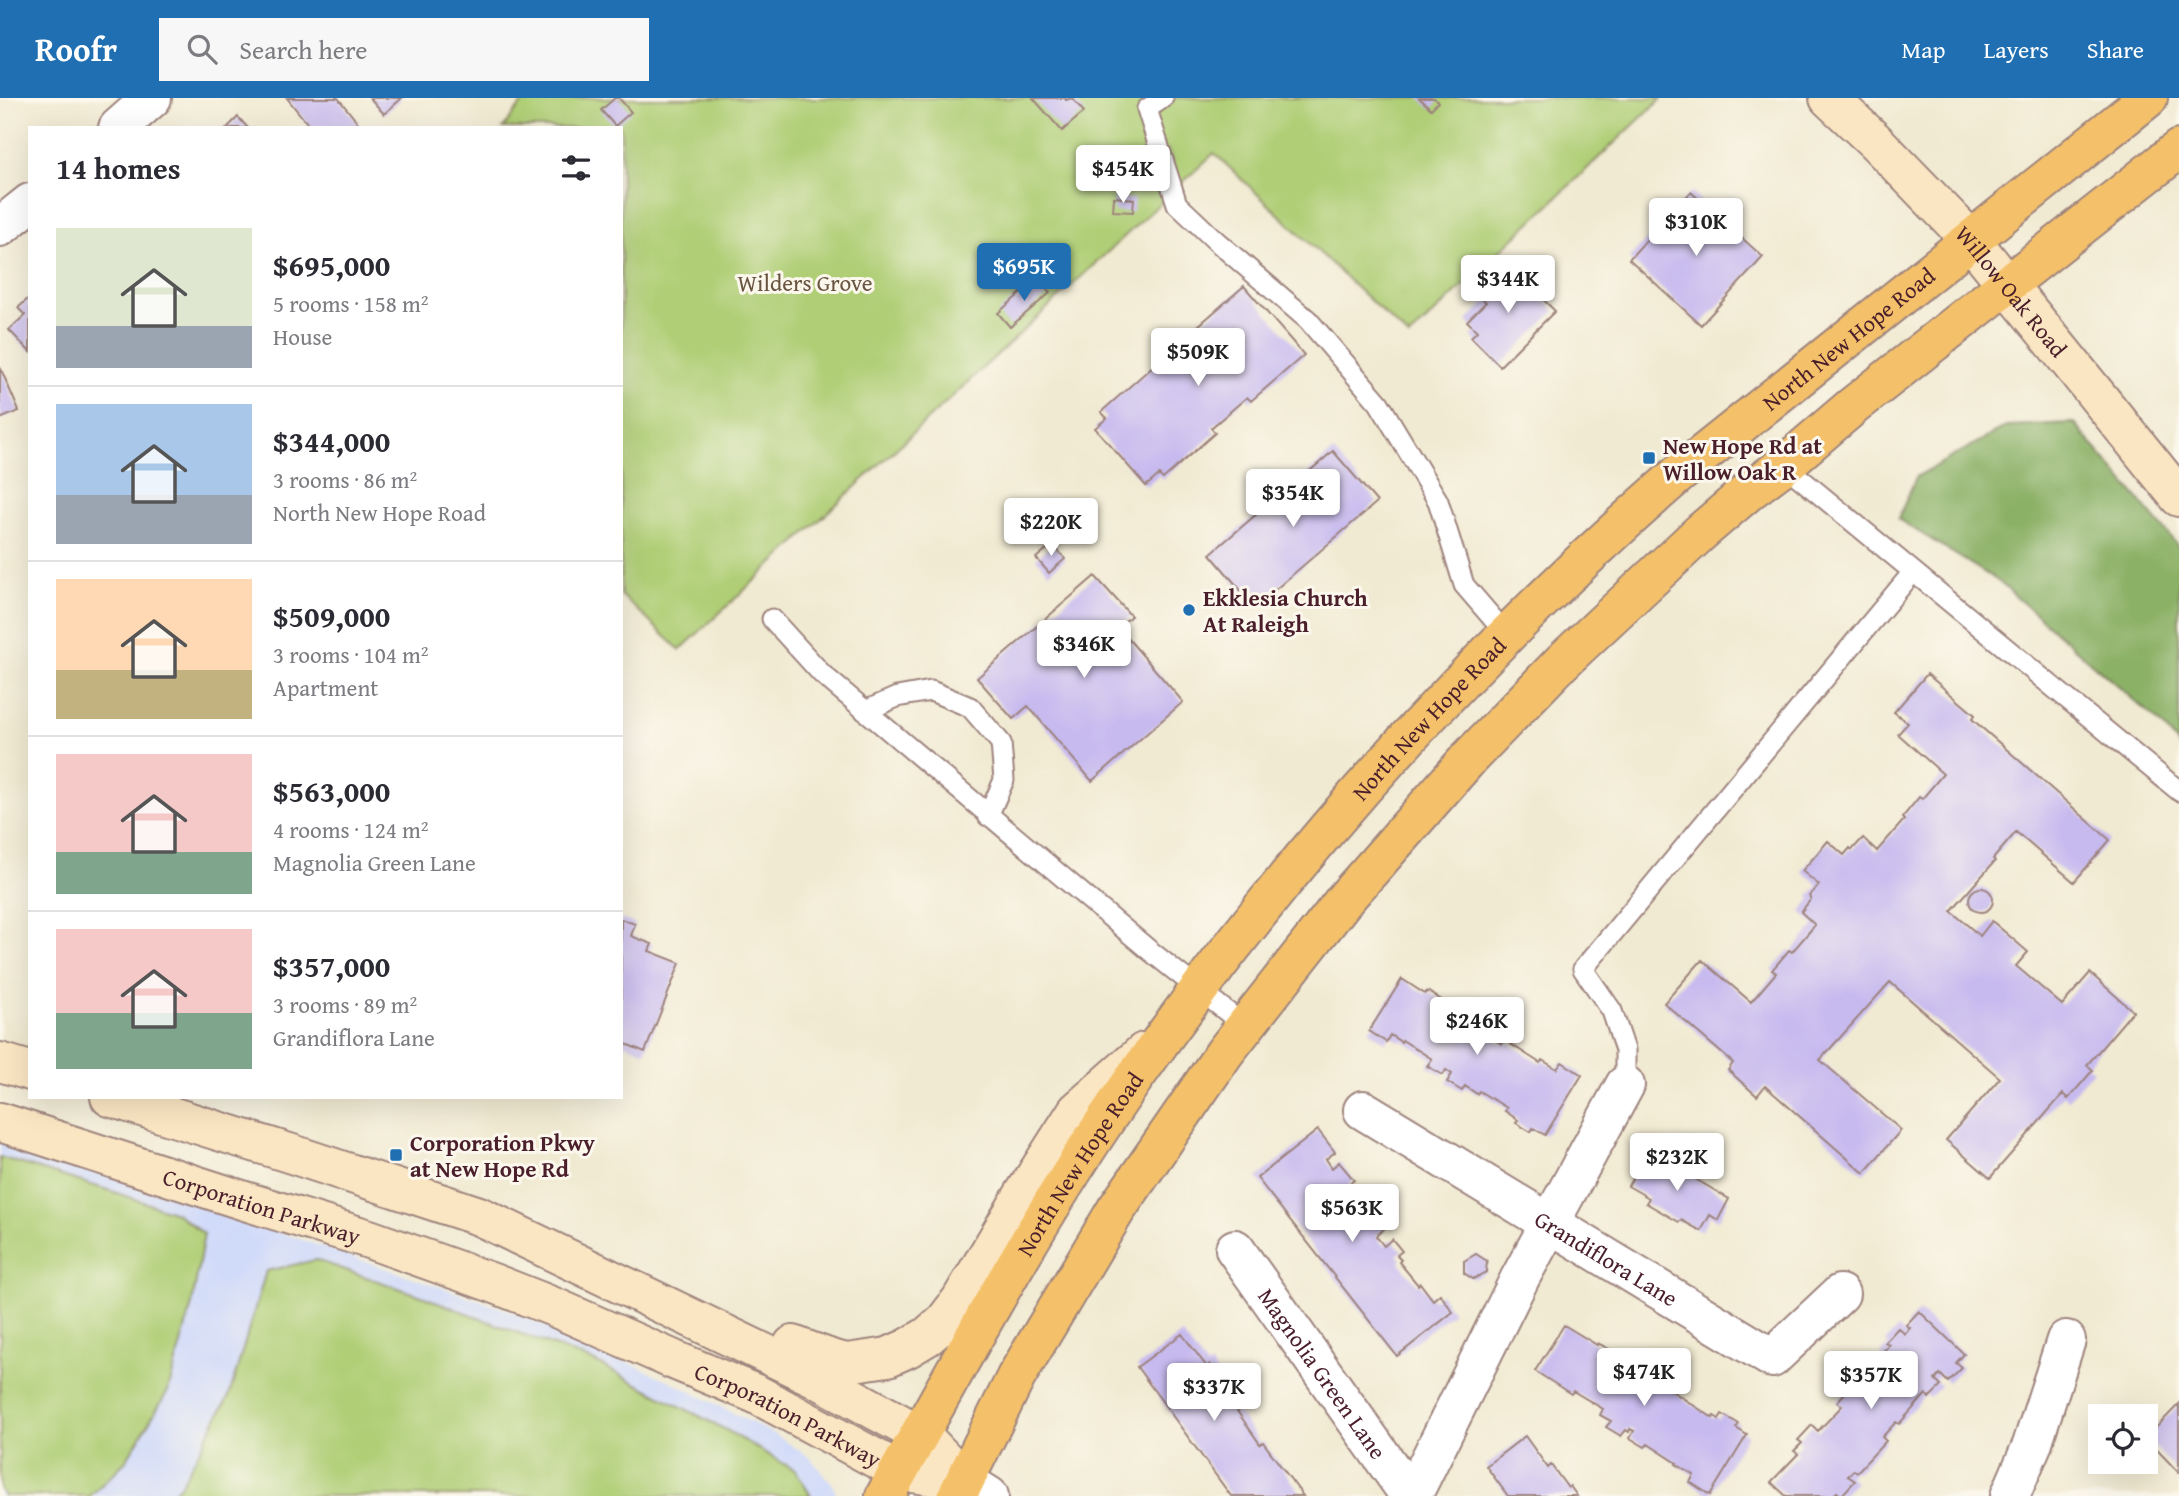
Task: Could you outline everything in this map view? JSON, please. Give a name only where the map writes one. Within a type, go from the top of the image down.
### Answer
[{"type":"main road","name":"Willow Oak Road","points":[[1829,98],[1875,141],[1971,240],[2179,498]]},
{"type":"main road","name":"North New Hope Road","points":[[892,1484],[1024,1248],[1111,1112],[1256,916],[1387,760],[1507,635],[1626,520],[1681,472],[2148,98]]},
{"type":"main road","points":[[970,1491],[1016,1377],[1116,1210],[1245,1026],[1345,899],[1470,757],[1573,652],[1749,491],[2179,149]]},
{"type":"main road","points":[[479,1216],[585,1246],[692,1294],[800,1349],[847,1363],[888,1357],[928,1336],[945,1321],[961,1300],[1077,1111],[1174,1025]]},
{"type":"main road","points":[[0,1062],[28,1070]]},
{"type":"main road","name":"Corporation Parkway","points":[[116,1099],[479,1216],[816,1378],[921,1435],[970,1491]]},
{"type":"main road","name":"Corporation Parkway","points":[[0,1122],[369,1239],[493,1283],[756,1394],[892,1484],[970,1491]]},
{"type":"street","points":[[120,126],[152,98]]},
{"type":"street","points":[[0,227],[28,205]]},
{"type":"street","points":[[1411,1496],[1520,1278],[1625,1085]]},
{"type":"street","name":"Grandiflora Lane","points":[[1363,1110],[1772,1359],[1840,1294]]},
{"type":"street","name":"Magnolia Green Lane","points":[[1235,1249],[1411,1496]]},
{"type":"street","points":[[2010,1496],[2032,1445],[2066,1340]]},
{"type":"lane","points":[[1149,102],[1177,204],[1308,320],[1379,403],[1438,501],[1464,584],[1507,635]]},
{"type":"lane","points":[[1784,465],[2179,791]]},
{"type":"lane","points":[[1625,1085],[1625,1050],[1612,1011],[1583,969],[1913,572]]},
{"type":"lane","points":[[772,619],[822,674],[865,711],[1149,950],[1245,1026]]},
{"type":"lane","points":[[865,711],[897,697],[931,691],[970,707],[1001,743],[1004,780],[988,816]]},
{"type":"shaded area","points":[[0,1142],[198,1204],[513,1312],[670,1381],[776,1435],[809,1457],[832,1483],[837,1496],[0,1496]]},
{"type":"green space","name":"Wilders Grove","points":[[526,98],[1662,98],[1409,337],[1214,153],[680,650],[623,597],[623,126],[505,126]]},
{"type":"green space","points":[[2074,423],[2179,547],[2179,745],[2161,724],[1998,581],[1898,519],[1916,477],[2007,426]]},
{"type":"green space","points":[[0,1157],[176,1213],[204,1234],[192,1304],[168,1391],[125,1462],[90,1496],[4,1496],[0,1490]]},
{"type":"green space","points":[[316,1260],[419,1295],[593,1361],[726,1430],[796,1471],[811,1496],[170,1496],[181,1484],[229,1396],[266,1271]]},
{"type":"building","points":[[287,98],[338,98],[360,126],[309,126]]},
{"type":"building","points":[[370,98],[402,98],[384,114]]},
{"type":"building","points":[[615,98],[619,98],[631,112],[615,126],[601,110]]},
{"type":"building","points":[[1033,98],[1072,98],[1084,112],[1062,131]]},
{"type":"building","points":[[1419,98],[1434,98],[1438,102],[1431,109]]},
{"type":"building","points":[[238,117],[246,126],[229,126]]},
{"type":"building","points":[[1691,192],[1763,257],[1701,325],[1629,259]]},
{"type":"building","points":[[1114,197],[1134,199],[1133,212],[1113,211]]},
{"type":"building","points":[[1508,265],[1555,311],[1500,366],[1471,337],[1477,331],[1467,321],[1486,302],[1478,295]]},
{"type":"building","points":[[1037,279],[1050,293],[1010,327],[998,313]]},
{"type":"building","points":[[1244,286],[1304,355],[1251,401],[1247,397],[1211,428],[1215,433],[1163,479],[1159,475],[1146,486],[1095,428],[1107,418],[1101,412],[1155,364],[1160,369],[1195,338],[1190,333]]},
{"type":"building","points":[[28,299],[28,350],[9,330],[25,315],[18,308]]},
{"type":"building","points":[[0,367],[19,411],[0,419]]},
{"type":"building","points":[[1333,451],[1377,502],[1255,607],[1210,554],[1259,512],[1255,507],[1269,494],[1275,501]]},
{"type":"building","points":[[1053,544],[1065,559],[1049,573],[1036,558]]},
{"type":"building","points":[[1095,576],[1131,616],[1118,627],[1183,702],[1092,781],[1028,706],[1013,719],[977,678]]},
{"type":"building","points":[[1927,674],[1975,715],[1972,719],[2110,840],[2074,882],[2016,832],[1993,859],[1995,861],[1951,911],[1980,936],[1992,921],[2028,952],[2016,966],[2062,1005],[2090,973],[2133,1011],[2087,1065],[2093,1070],[2068,1099],[2063,1094],[1990,1178],[1946,1140],[2000,1078],[1890,982],[1820,1060],[1901,1130],[1864,1173],[1765,1086],[1757,1096],[1728,1070],[1733,1063],[1664,1003],[1702,960],[1751,1002],[1776,973],[1772,970],[1815,925],[1801,912],[1811,899],[1809,896],[1819,885],[1802,871],[1828,841],[1844,855],[1863,838],[1877,851],[1904,820],[1902,818],[1919,797],[1922,799],[1943,774],[1898,734],[1908,723],[1894,712]]},
{"type":"building","points":[[1976,888],[1986,888],[1993,895],[1993,905],[1986,912],[1976,912],[1969,905],[1969,895]]},
{"type":"building","points":[[623,920],[635,924],[631,936],[652,944],[649,951],[680,963],[645,1052],[623,1043]]},
{"type":"building","points":[[1402,979],[1463,1013],[1461,1015],[1502,1044],[1504,1040],[1540,1063],[1542,1060],[1557,1069],[1562,1062],[1582,1075],[1545,1135],[1533,1128],[1531,1132],[1516,1123],[1518,1120],[1505,1111],[1507,1108],[1479,1091],[1477,1094],[1465,1086],[1462,1091],[1447,1082],[1452,1074],[1446,1070],[1443,1075],[1427,1066],[1432,1059],[1402,1040],[1401,1042],[1390,1035],[1386,1042],[1369,1031]]},
{"type":"building","points":[[1318,1130],[1335,1152],[1326,1159],[1332,1168],[1339,1162],[1354,1180],[1346,1186],[1368,1214],[1366,1216],[1370,1222],[1377,1216],[1386,1227],[1376,1236],[1384,1246],[1392,1239],[1402,1251],[1397,1255],[1401,1260],[1399,1262],[1418,1285],[1420,1283],[1433,1300],[1440,1294],[1453,1312],[1397,1356],[1257,1178]]},
{"type":"building","points":[[1648,1151],[1729,1199],[1718,1220],[1710,1215],[1701,1231],[1646,1203],[1649,1198],[1628,1186]]},
{"type":"building","points":[[1476,1254],[1487,1261],[1486,1272],[1473,1279],[1464,1273],[1464,1261]]},
{"type":"building","points":[[1919,1311],[1964,1354],[1956,1363],[1962,1368],[1948,1382],[1940,1374],[1935,1380],[1941,1386],[1929,1398],[1926,1394],[1899,1424],[1896,1422],[1882,1437],[1886,1441],[1857,1472],[1854,1470],[1848,1476],[1855,1481],[1841,1496],[1837,1492],[1833,1496],[1786,1496],[1771,1482],[1798,1454],[1794,1451],[1802,1443],[1798,1440],[1812,1425],[1818,1431],[1842,1406],[1837,1402],[1846,1392],[1842,1389],[1854,1376],[1861,1382],[1884,1357],[1881,1354],[1889,1345],[1885,1342],[1898,1328],[1905,1334],[1910,1328],[1906,1325]]},
{"type":"building","points":[[1564,1325],[1597,1345],[1598,1343],[1609,1349],[1634,1365],[1632,1368],[1713,1418],[1714,1416],[1719,1419],[1722,1414],[1739,1424],[1736,1428],[1747,1435],[1710,1495],[1690,1482],[1694,1475],[1648,1444],[1645,1447],[1630,1438],[1634,1431],[1626,1430],[1621,1436],[1606,1427],[1611,1421],[1600,1415],[1603,1409],[1573,1391],[1571,1394],[1535,1371]]},
{"type":"building","points":[[1182,1334],[1207,1367],[1210,1364],[1226,1385],[1222,1387],[1239,1410],[1237,1411],[1303,1496],[1231,1496],[1137,1367]]},
{"type":"building","points":[[2179,1404],[2179,1473],[2158,1451],[2158,1426]]},
{"type":"building","points":[[1525,1436],[1548,1468],[1551,1465],[1577,1496],[1508,1496],[1486,1466]]},
{"type":"place","name":"New Hope Rd at Willow Oak R","points":[[1649,458]]},
{"type":"place","name":"Ekklesia Church At Raleigh","points":[[1189,610]]},
{"type":"place","name":"Corporation Pkwy at New Hope Rd","points":[[396,1155]]}]
